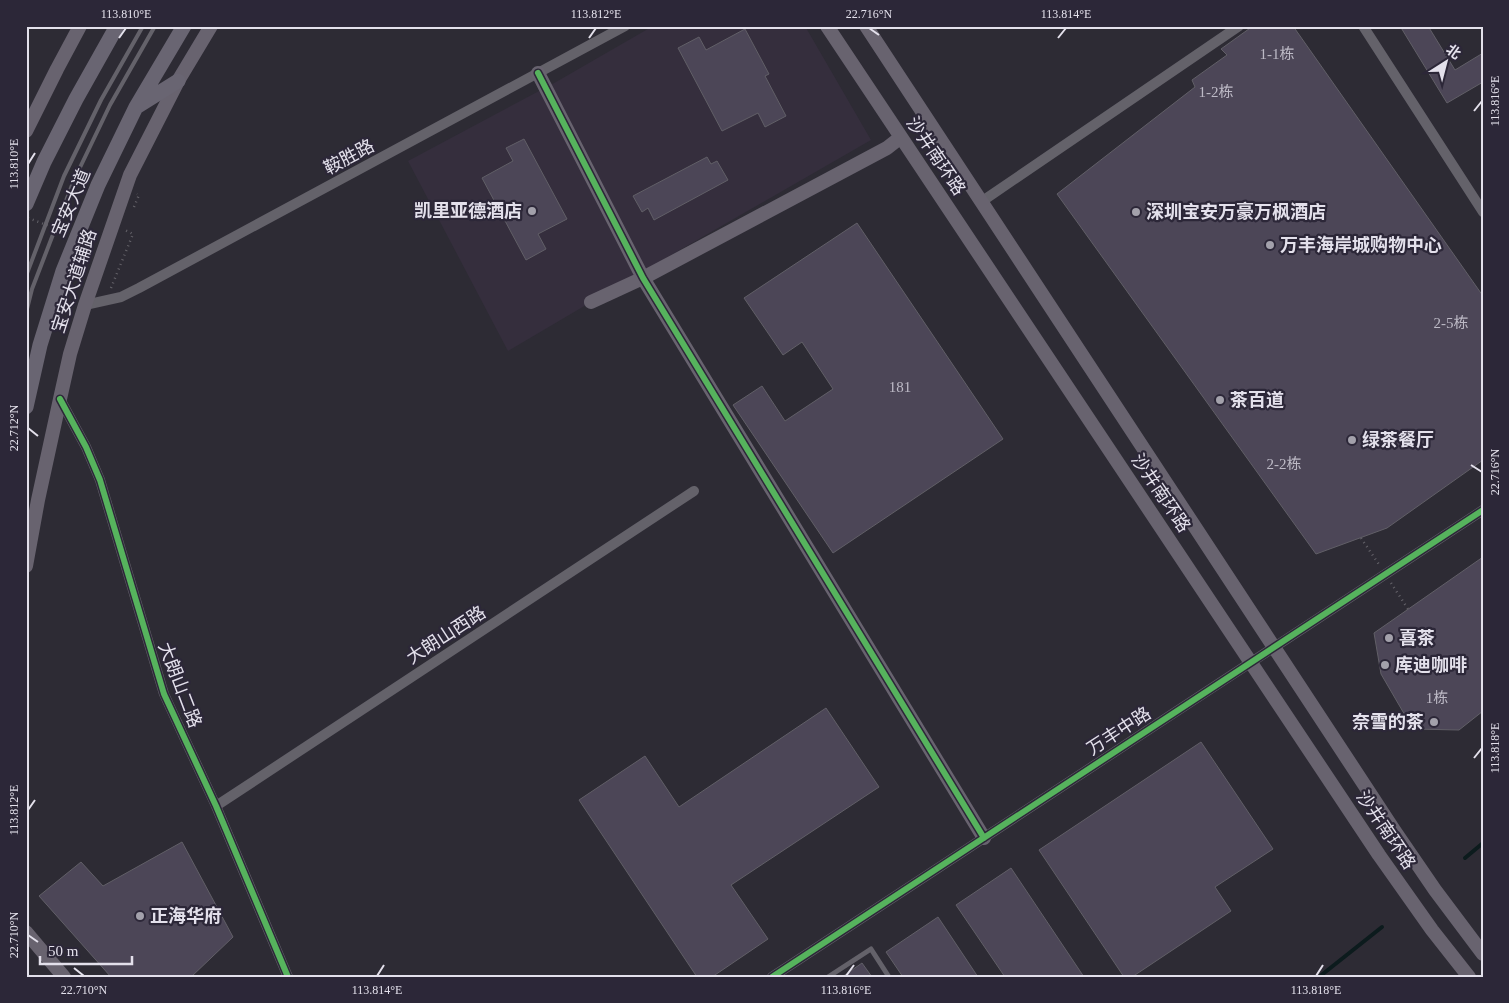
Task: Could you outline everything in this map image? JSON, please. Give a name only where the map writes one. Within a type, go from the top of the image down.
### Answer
[{"type":"main road","points":[[26,131],[80,26]]},
{"type":"main road","points":[[26,204],[44,162],[76,99],[117,26]]},
{"type":"main road","name":"宝安大道","points":[[26,407],[40,345],[63,271],[98,185],[136,107],[184,26]]},
{"type":"main road","name":"宝安大道辅路","points":[[26,566],[60,398],[70,354],[85,305],[130,175],[178,81],[211,26]]},
{"type":"main road","name":"沙井南环路","points":[[827,26],[1401,886],[1469,977]]},
{"type":"main road","name":"沙井南环路","points":[[866,26],[876,33],[981,202],[1414,860],[1483,954]]},
{"type":"main road","points":[[538,73],[643,278],[984,838]]},
{"type":"main road","points":[[136,107],[178,81]]},
{"type":"main road","points":[[591,302],[643,278],[887,148],[901,137]]},
{"type":"main road","points":[[26,932],[64,977]]},
{"type":"street","name":"鞍胜路","points":[[85,305],[121,297],[139,288],[624,26]]},
{"type":"street","points":[[981,202],[1239,26]]},
{"type":"street","points":[[1363,26],[1483,212]]},
{"type":"street","name":"大朗山二路","points":[[60,398],[86,447],[100,480],[164,694],[216,806],[288,977]]},
{"type":"street","name":"大朗山西路","points":[[216,806],[694,491]]},
{"type":"street","name":"万丰中路","points":[[772,977],[1483,510]]},
{"type":"lane","points":[[828,977],[870,949],[889,977]]},
{"type":"path","points":[[131,215],[137,198]]},
{"type":"path","points":[[110,289],[133,234],[125,231],[128,223]]},
{"type":"shaded area","points":[[653,26],[805,26],[871,140],[508,351],[408,161],[556,82]]},
{"type":"building","name":"万丰海岸城购物中心","points":[[1253,26],[1293,26],[1483,296],[1483,460],[1387,528],[1316,554],[1057,194],[1195,87],[1192,80],[1227,55],[1221,49]]},
{"type":"building","points":[[1400,26],[1428,26],[1455,70],[1483,53],[1483,82],[1447,103]]},
{"type":"building","points":[[745,29],[769,74],[765,76],[786,116],[765,127],[758,113],[722,131],[678,48],[699,37],[706,50]]},
{"type":"building","points":[[524,139],[567,219],[538,234],[546,249],[526,260],[482,178],[513,161],[506,148]]},
{"type":"building","points":[[707,157],[711,164],[717,161],[728,180],[654,220],[648,208],[642,212],[633,196]]},
{"type":"building","points":[[857,223],[1003,439],[833,553],[733,405],[762,386],[785,421],[833,389],[802,342],[783,355],[744,298]]},
{"type":"building","points":[[1483,557],[1483,711],[1459,730],[1413,729],[1381,674],[1374,633]]},
{"type":"building","points":[[826,708],[879,787],[731,885],[768,939],[712,977],[697,977],[579,800],[645,756],[679,807]]},
{"type":"building","points":[[1201,742],[1273,849],[1215,887],[1231,911],[1132,977],[1124,977],[1039,850]]},
{"type":"building","name":"正海华府","points":[[182,842],[233,937],[191,977],[111,977],[39,896],[81,862],[103,886]]},
{"type":"building","points":[[1011,868],[1084,977],[1005,977],[956,905]]},
{"type":"building","points":[[938,917],[978,977],[903,977],[886,952]]},
{"type":"building","points":[[862,963],[872,977],[842,977]]},
{"type":"waterway","points":[[1465,858],[1483,843]]},
{"type":"waterway","points":[[1319,977],[1382,927]]},
{"type":"railway","points":[[26,276],[64,176],[101,100],[143,26]]},
{"type":"railway","points":[[26,313],[32,289],[74,180],[110,105],[155,26]]},
{"type":"cycle path","points":[[538,73],[643,278],[984,838]]},
{"type":"cycle path","points":[[60,399],[86,447],[100,480],[164,694],[216,806],[288,977]]},
{"type":"cycle path","points":[[772,977],[1483,510]]},
{"type":"place","name":"凯里亚德酒店","points":[[532,211]]},
{"type":"place","name":"深圳宝安万豪万枫酒店","points":[[1136,212]]},
{"type":"place","name":"万丰海岸城购物中心","points":[[1270,245]]},
{"type":"place","name":"茶百道","points":[[1220,400]]},
{"type":"place","name":"绿茶餐厅","points":[[1352,440]]},
{"type":"place","name":"喜茶","points":[[1389,638]]},
{"type":"place","name":"库迪咖啡","points":[[1385,665]]},
{"type":"place","name":"奈雪的茶","points":[[1434,722]]},
{"type":"place","name":"正海华府","points":[[140,916]]}]
